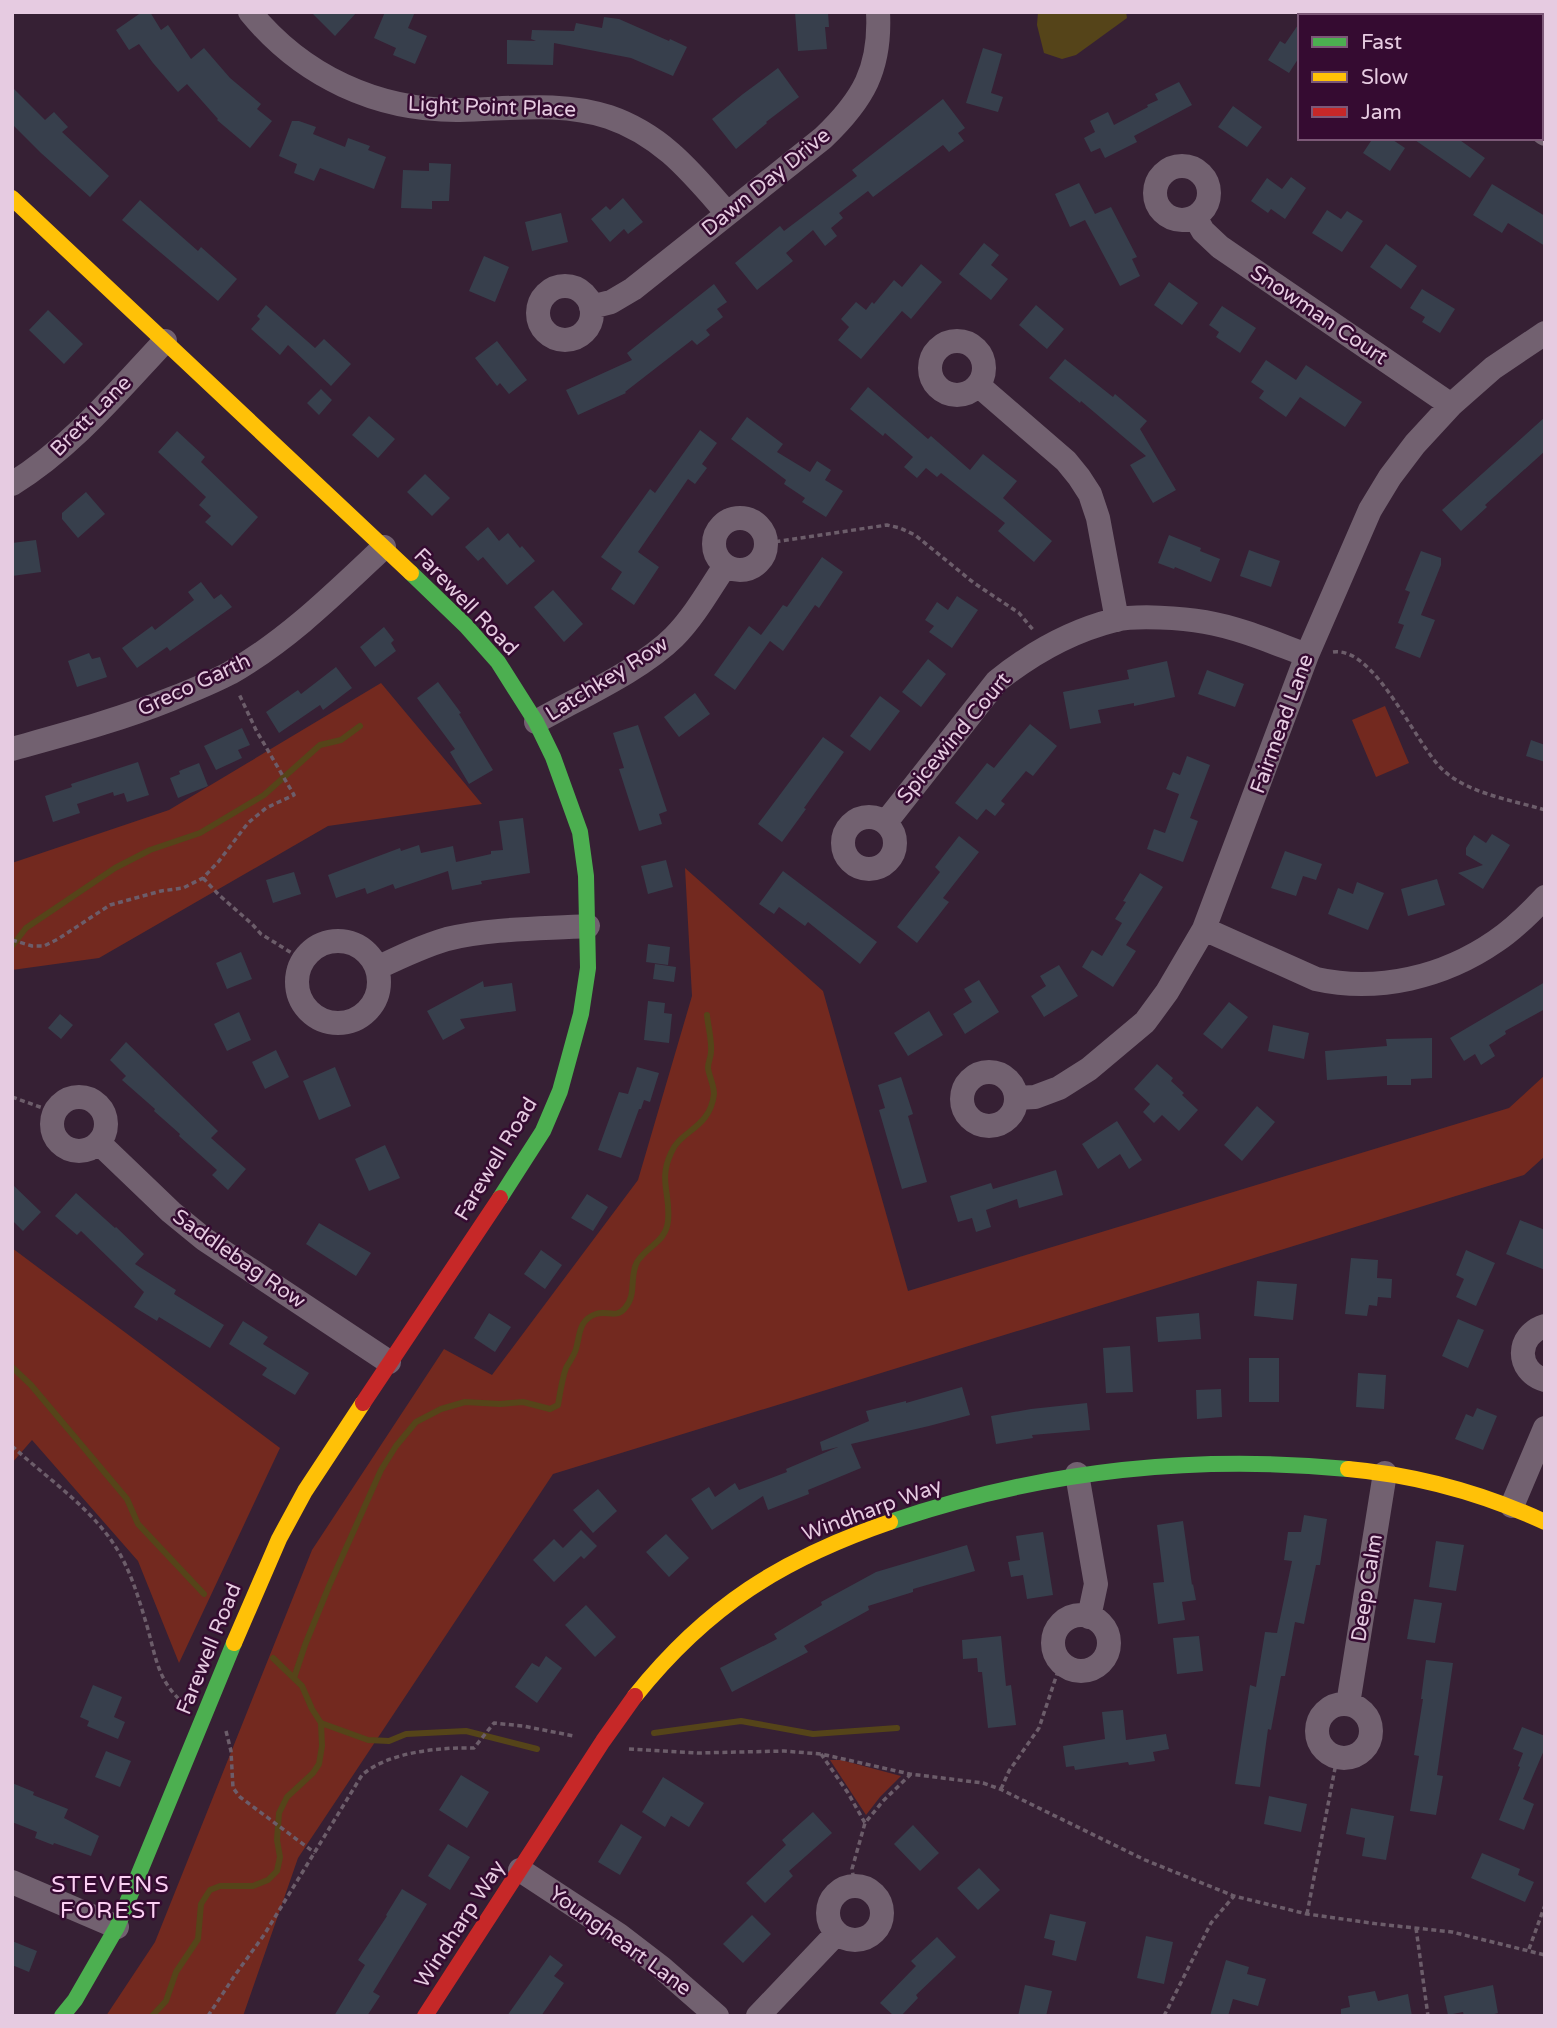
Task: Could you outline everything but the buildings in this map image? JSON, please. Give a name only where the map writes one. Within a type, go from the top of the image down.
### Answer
[{"type":"street","name":"Light Point Place","points":[[250,12],[268,34],[295,58],[351,89],[381,100],[416,107],[457,110],[553,107],[610,117],[633,127],[680,159],[727,213]]},
{"type":"street","name":"Dawn Day Drive","points":[[591,307],[611,302],[633,289],[842,120],[859,99],[872,72],[877,46],[878,12]]},
{"type":"street","name":"Farewell Road","points":[[12,198],[384,547],[466,626],[498,662],[536,722],[563,783],[580,832],[586,876],[588,926],[588,968],[576,1038],[560,1091],[543,1131],[305,1491],[279,1539],[254,1595],[117,1927],[80,1991],[62,2016]]},
{"type":"street","name":"Snowman Court","points":[[1195,217],[1203,231],[1220,247],[1451,405]]},
{"type":"street","name":"Fairmead Lane","points":[[1016,1098],[1035,1097],[1059,1088],[1089,1069],[1145,1022],[1167,992],[1204,929],[1307,655],[1370,510],[1415,444],[1451,405],[1493,368],[1545,333]]},
{"type":"street","name":"Brett Lane","points":[[12,484],[66,445],[165,341]]},
{"type":"street","points":[[978,385],[1066,461],[1090,494],[1098,518],[1117,620]]},
{"type":"street","points":[[745,517],[756,522],[764,531],[767,543],[765,554],[758,564],[736,570],[725,566],[717,558],[713,546],[715,534],[722,524],[733,518],[745,517]]},
{"type":"street","name":"Greco Garth","points":[[12,749],[107,723],[229,673],[306,620],[384,547]]},
{"type":"street","name":"Latchkey Row","points":[[536,722],[630,670],[675,636],[725,566]]},
{"type":"street","name":"Spicewind Court","points":[[886,822],[997,681],[1044,648],[1072,635],[1117,620],[1171,618],[1207,622],[1307,655]]},
{"type":"street","points":[[1204,929],[1316,979],[1335,984],[1386,984],[1446,968],[1472,956],[1522,921],[1545,897]]},
{"type":"street","points":[[377,968],[410,952],[448,939],[588,926]]},
{"type":"street","points":[[338,940],[353,943],[368,953],[377,968],[379,987],[374,1001],[366,1012],[349,1021],[331,1023],[318,1018],[307,1009],[300,998],[297,978],[303,960],[314,948],[325,942],[338,940]]},
{"type":"street","points":[[81,1096],[92,1100],[102,1109],[106,1120],[105,1133],[99,1143],[83,1151],[72,1151],[62,1146],[53,1135],[51,1123],[54,1112],[61,1103],[71,1097],[81,1096]]},
{"type":"street","name":"Saddlebag Row","points":[[99,1143],[171,1212],[204,1239],[389,1362]]},
{"type":"street","points":[[1545,1326],[1536,1328],[1523,1346],[1523,1358],[1527,1368],[1534,1376],[1545,1380]]},
{"type":"street","points":[[1513,1506],[1545,1428]]},
{"type":"street","name":"Windharp Way","points":[[425,2016],[603,1741],[632,1698],[664,1660],[735,1597],[781,1568],[833,1542],[951,1502],[1077,1474],[1203,1462],[1312,1464],[1385,1473],[1466,1490],[1513,1506],[1545,1522]]},
{"type":"street","name":"Deep Calm","points":[[1348,1704],[1385,1473]]},
{"type":"street","points":[[1077,1474],[1096,1584],[1089,1616]]},
{"type":"street","points":[[1089,1616],[1105,1629],[1109,1640],[1108,1649],[1105,1658],[1097,1666],[1087,1671],[1077,1671],[1061,1662],[1053,1647],[1057,1629],[1064,1621],[1089,1616]]},
{"type":"street","points":[[1348,1704],[1367,1715],[1371,1723],[1370,1740],[1356,1756],[1337,1758],[1321,1746],[1317,1728],[1327,1710],[1335,1705],[1348,1704]]},
{"type":"street","name":"Youngheart Lane","points":[[520,1870],[662,1968],[717,2016]]},
{"type":"street","points":[[12,1882],[117,1927]]},
{"type":"street","points":[[855,1886],[867,1889],[876,1896],[882,1915],[878,1928],[868,1938],[847,1940],[836,1934],[828,1918],[828,1906],[835,1895],[844,1888],[855,1886]]},
{"type":"street","points":[[758,2016],[836,1934]]},
{"type":"path","points":[[767,543],[887,525],[901,528],[915,535],[974,583],[1019,613],[1044,648]]},
{"type":"path","points":[[1307,655],[1342,651],[1361,663],[1382,682],[1430,756],[1445,771],[1461,782],[1487,793],[1545,810]]},
{"type":"path","points":[[12,940],[32,946],[44,946],[110,905],[183,888],[203,878],[248,823],[266,808],[294,795],[256,730],[229,673]]},
{"type":"path","points":[[203,878],[261,934],[303,960]]},
{"type":"path","points":[[12,1097],[54,1112]]},
{"type":"path","points":[[12,1446],[77,1503],[110,1539],[125,1563],[135,1588],[159,1673],[168,1688],[181,1702],[223,1726],[228,1733],[233,1788],[240,1797],[315,1853]]},
{"type":"path","points":[[1000,1789],[1039,1728],[1061,1662]]},
{"type":"path","points":[[208,2016],[264,1935],[362,1775],[372,1766],[391,1759],[449,1747],[474,1748],[494,1723],[603,1741],[623,1748],[658,1752],[784,1751],[821,1754],[910,1774],[983,1783],[1145,1860],[1234,1896],[1307,1914],[1452,1932],[1545,1955]]},
{"type":"path","points":[[821,1754],[865,1823]]},
{"type":"path","points":[[1307,1914],[1337,1758]]},
{"type":"path","points":[[855,1886],[852,1869],[865,1823],[910,1774]]},
{"type":"path","points":[[1164,2016],[1211,1923],[1234,1896]]},
{"type":"path","points":[[1528,1950],[1545,1905]]},
{"type":"path","points":[[1416,1927],[1427,2016]]},
{"type":"shaded area","points":[[1038,12],[1126,12],[1127,18],[1076,55],[1062,59],[1044,53],[1037,25]]},
{"type":"shaded area","points":[[381,683],[482,804],[328,826],[99,958],[12,970],[12,863],[169,810]]},
{"type":"shaded area","points":[[1385,706],[1409,763],[1376,777],[1352,720]]},
{"type":"shaded area","points":[[685,868],[823,991],[908,1291],[1509,1108],[1545,1075],[1545,1156],[1524,1175],[553,1474],[298,1858],[243,2016],[106,2016],[155,1942],[312,1550],[444,1349],[492,1375],[638,1180],[692,996]]},
{"type":"shaded area","points":[[12,1248],[280,1448],[179,1663],[138,1561],[32,1440],[12,1463]]},
{"type":"shaded area","points":[[830,1760],[841,1760],[901,1776],[866,1815]]},
{"type":"waterway","points":[[12,946],[26,928],[115,868],[150,850],[200,833],[264,795],[320,745],[341,740],[360,726]]},
{"type":"waterway","points":[[294,1678],[329,1586],[381,1470],[416,1422],[441,1409],[465,1402],[523,1402],[550,1409],[558,1405],[566,1368],[575,1352],[583,1324],[596,1314],[618,1313],[629,1303],[637,1262],[667,1228],[665,1172],[671,1153],[675,1145],[707,1115],[711,1106],[714,1094],[708,1068],[711,1047],[707,1015]]},
{"type":"waterway","points":[[12,1367],[31,1385],[127,1499],[138,1524],[204,1594]]},
{"type":"waterway","points":[[152,2016],[166,2001],[176,1972],[198,1939],[201,1904],[210,1890],[220,1886],[253,1886],[268,1880],[277,1871],[280,1857],[277,1840],[279,1813],[287,1797],[319,1764],[322,1746],[321,1723],[302,1686],[273,1658]]},
{"type":"waterway","points":[[654,1733],[741,1721],[813,1734],[897,1728]]},
{"type":"waterway","points":[[321,1723],[368,1740],[389,1741],[406,1734],[466,1731],[537,1749]]},
{"type":"traffic: fast","points":[[411,573],[466,626],[498,662],[536,722],[553,757],[580,832],[586,876],[588,968],[581,1014],[560,1091],[543,1131],[500,1198]]},
{"type":"traffic: fast","points":[[890,1522],[1002,1490],[1116,1471],[1231,1464],[1348,1469]]},
{"type":"traffic: fast","points":[[62,2016],[75,2000],[117,1927],[234,1643]]},
{"type":"traffic: slow","points":[[12,198],[411,573]]},
{"type":"traffic: slow","points":[[234,1643],[279,1539],[305,1491],[363,1403]]},
{"type":"traffic: slow","points":[[1348,1469],[1399,1476],[1448,1487],[1497,1502],[1545,1522]]},
{"type":"traffic: slow","points":[[635,1696],[690,1636],[749,1589],[815,1552],[890,1522]]},
{"type":"traffic: jam","points":[[363,1403],[500,1198]]},
{"type":"traffic: jam","points":[[425,2016],[635,1696]]},
{"type":"district","name":"STEVENS FOREST","points":[[111,1898]]}]
